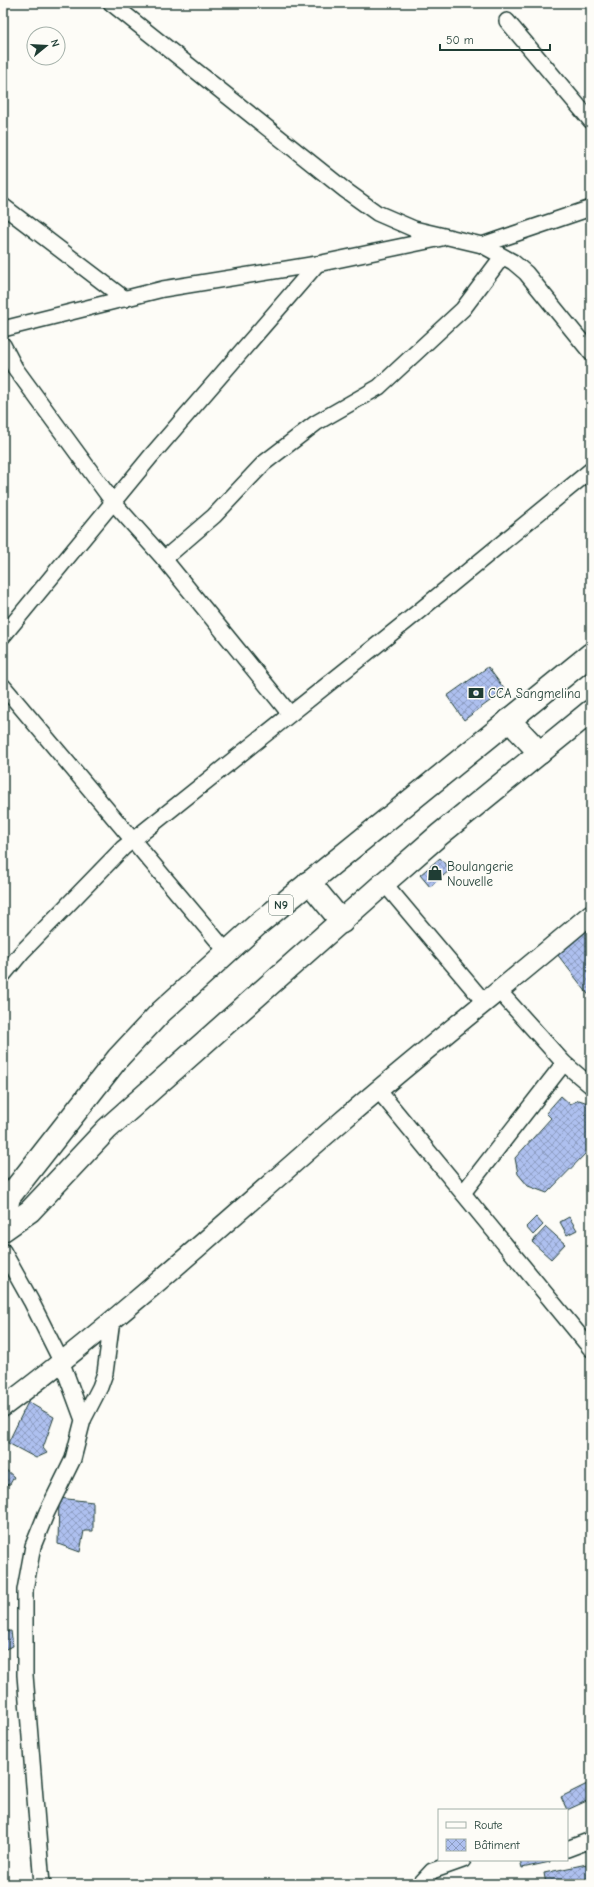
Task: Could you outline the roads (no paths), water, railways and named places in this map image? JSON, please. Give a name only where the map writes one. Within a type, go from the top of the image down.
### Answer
[{"type":"highway","name":"N9","points":[[3,1224],[6,1195],[118,1058],[161,1012],[257,925],[591,654]]},
{"type":"highway","points":[[3,1230],[30,1211],[107,1129],[384,884],[591,711]]},
{"type":"highway","points":[[510,720],[540,753]]},
{"type":"highway","points":[[309,882],[342,922]]},
{"type":"street","points":[[111,3],[338,185],[377,213],[414,229],[482,245],[513,262],[526,273],[591,353]]},
{"type":"street","points":[[507,21],[591,121]]},
{"type":"street","points":[[3,206],[125,298]]},
{"type":"street","points":[[482,245],[591,208]]},
{"type":"street","points":[[3,329],[163,289],[317,264],[448,237]]},
{"type":"street","points":[[164,559],[214,516],[264,464],[316,423],[379,387],[463,309],[502,257]]},
{"type":"street","points":[[3,636],[114,502],[317,264]]},
{"type":"street","points":[[3,345],[15,368],[114,502],[164,559],[290,714]]},
{"type":"street","points":[[3,975],[22,952],[132,840],[591,470]]},
{"type":"street","points":[[3,686],[227,952]]},
{"type":"street","points":[[384,884],[492,997],[591,1086]]},
{"type":"street","points":[[3,1407],[62,1363],[378,1090],[591,914]]},
{"type":"street","points":[[463,1194],[564,1063]]},
{"type":"street","points":[[378,1090],[591,1349]]},
{"type":"street","points":[[6,1195],[30,1211]]},
{"type":"street","points":[[3,1251],[31,1301],[62,1363],[83,1420]]},
{"type":"street","points":[[42,1884],[25,1675],[25,1590],[33,1546],[46,1514],[72,1459],[83,1420],[100,1387],[105,1372],[112,1320]]},
{"type":"street","points":[[568,1849],[591,1840]]},
{"type":"street","points":[[420,1884],[432,1871],[460,1861]]},
{"type":"place","name":"CCA Sangmelina","points":[[476,693]]},
{"type":"place","name":"Boulangerie Nouvelle","points":[[435,873]]}]
